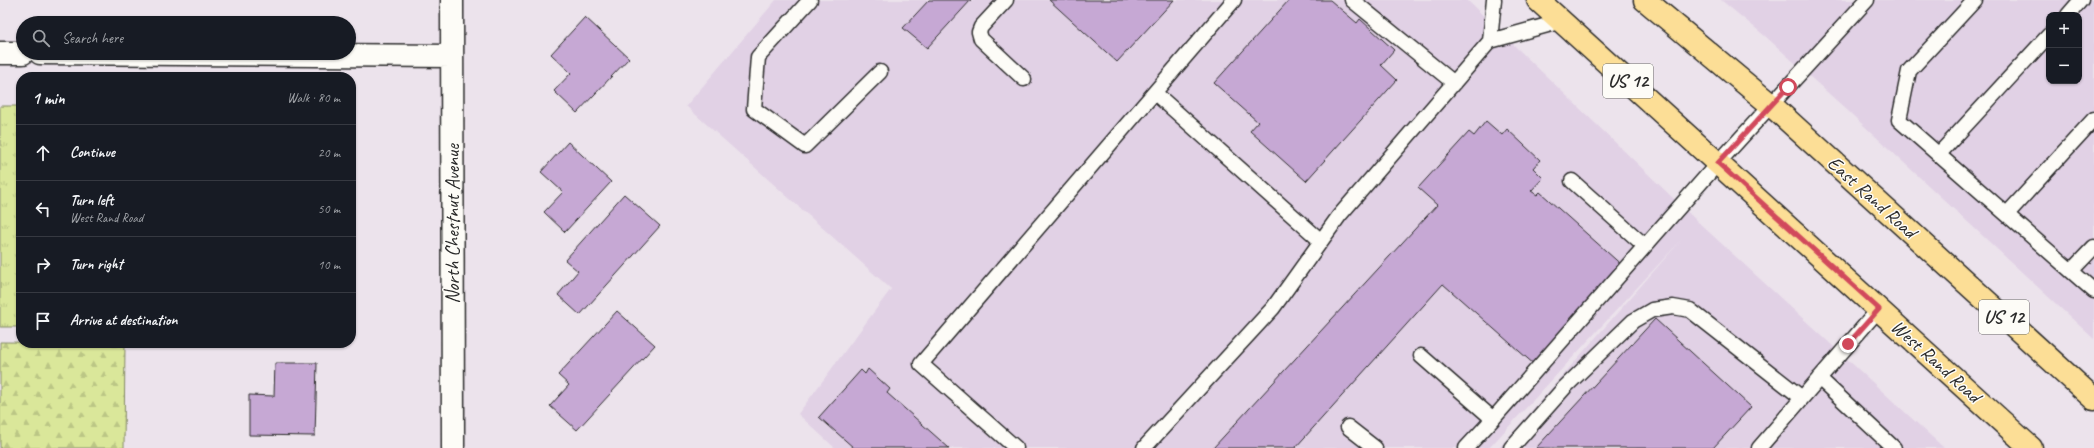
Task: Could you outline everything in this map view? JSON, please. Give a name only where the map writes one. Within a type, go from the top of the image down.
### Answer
[{"type":"main road","name":"West Rand Road","points":[[1538,0],[2031,448]]},
{"type":"main road","name":"East Rand Road","points":[[1645,0],[1771,105],[2094,399]]},
{"type":"street","name":"North Chestnut Avenue","points":[[452,0],[453,448]]},
{"type":"street","points":[[0,53],[16,53]]},
{"type":"street","points":[[356,55],[452,56]]},
{"type":"lane","points":[[810,0],[758,57],[754,109],[805,146],[880,72]]},
{"type":"lane","points":[[1006,0],[981,27],[981,39],[1024,78]]},
{"type":"lane","points":[[1016,448],[922,364],[1234,0]]},
{"type":"lane","points":[[1352,0],[1454,83]]},
{"type":"lane","points":[[1490,41],[1494,0]]},
{"type":"lane","points":[[1466,448],[1718,163],[1867,0]]},
{"type":"lane","points":[[1975,0],[1909,71],[1899,120],[2094,291]]},
{"type":"lane","points":[[2071,12],[2082,0]]},
{"type":"lane","points":[[1144,448],[1273,308],[1339,216],[1490,41],[1562,21]]},
{"type":"lane","points":[[1939,154],[2046,38]]},
{"type":"lane","points":[[1155,92],[1321,241]]},
{"type":"lane","points":[[2007,214],[2094,119]]},
{"type":"lane","points":[[1572,181],[1645,246]]},
{"type":"lane","points":[[2071,271],[2094,246]]},
{"type":"lane","points":[[1511,448],[1565,386],[1633,321],[1652,310],[1672,306],[1690,310],[1802,398]]},
{"type":"lane","points":[[1759,448],[1879,309]]},
{"type":"lane","points":[[1421,356],[1493,419]]},
{"type":"lane","points":[[1820,378],[1894,448]]},
{"type":"lane","points":[[1348,426],[1375,448]]},
{"type":"shaded area","points":[[776,0],[1467,0],[1698,222],[1944,448],[1499,448],[1682,239],[1489,448],[835,448],[798,414],[891,289],[686,106]]},
{"type":"shaded area","points":[[1721,0],[2094,0],[2094,339],[1765,36]]},
{"type":"green space","points":[[0,106],[16,106],[16,327],[0,327]]},
{"type":"green space","points":[[0,342],[16,342],[16,348],[125,348],[124,448],[0,448]]},
{"type":"building","points":[[929,0],[971,0],[927,48],[903,28]]},
{"type":"building","points":[[1049,0],[1174,0],[1117,62]]},
{"type":"building","points":[[1289,0],[1330,0],[1357,23],[1360,19],[1394,50],[1381,65],[1397,80],[1306,181],[1250,131],[1258,122],[1214,83]]},
{"type":"building","points":[[585,17],[629,58],[577,113],[554,91],[571,73],[551,54]]},
{"type":"building","points":[[1486,121],[1502,135],[1507,129],[1540,160],[1533,168],[1543,178],[1531,191],[1537,195],[1540,192],[1625,268],[1536,366],[1443,284],[1295,448],[1213,448],[1437,205],[1418,188],[1469,132],[1474,136]]},
{"type":"building","points":[[568,142],[611,182],[565,232],[544,212],[563,192],[541,172]]},
{"type":"building","points":[[624,194],[660,226],[580,315],[558,295],[578,271],[565,260]]},
{"type":"building","points":[[617,311],[655,345],[577,430],[550,406],[569,385],[558,375]]},
{"type":"building","points":[[1655,319],[1751,407],[1713,448],[1536,448]]},
{"type":"building","points":[[275,363],[317,363],[315,436],[249,435],[249,395],[274,396]]},
{"type":"building","points":[[868,369],[890,389],[887,393],[949,448],[854,448],[819,417],[861,370],[865,374]]},
{"type":"route","points":[[1788,87],[1718,163],[1879,309],[1848,344]]}]
